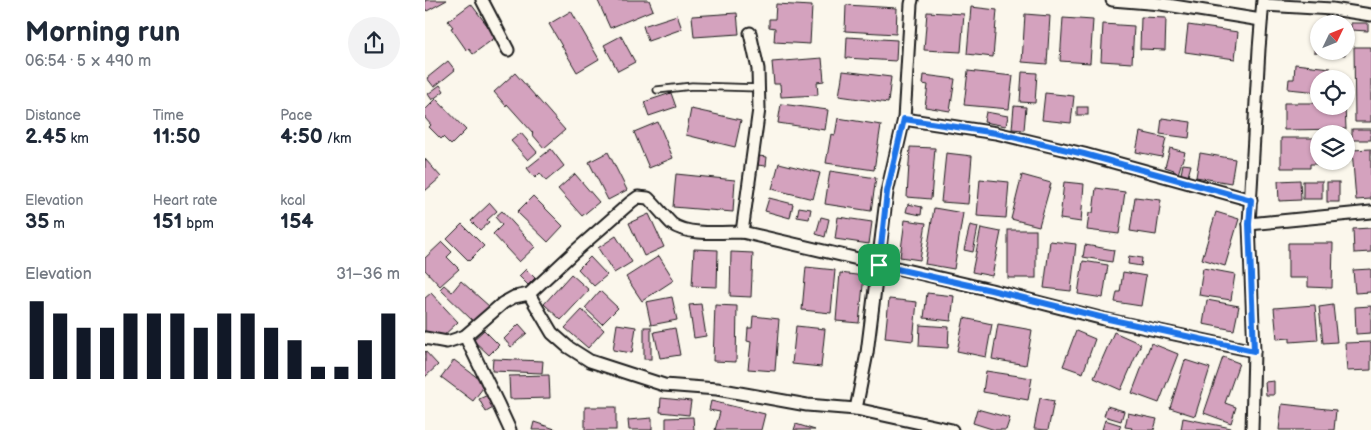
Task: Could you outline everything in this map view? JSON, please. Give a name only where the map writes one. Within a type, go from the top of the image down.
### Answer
[{"type":"street","points":[[483,0],[508,50]]},
{"type":"street","points":[[857,409],[867,353],[887,192],[904,119],[912,0]]},
{"type":"street","points":[[1112,0],[1161,4],[1261,20]]},
{"type":"street","points":[[1252,430],[1254,351],[1249,224],[1263,2],[1371,15]]},
{"type":"street","points":[[742,232],[759,109],[758,69],[750,33]]},
{"type":"street","points":[[904,119],[996,133],[1084,154],[1251,200]]},
{"type":"street","points":[[425,338],[447,342],[465,336],[503,303],[529,294],[638,197],[647,198],[673,224],[682,229],[703,232],[742,232],[1104,318],[1254,351]]},
{"type":"street","points":[[1249,224],[1371,212]]},
{"type":"street","points":[[529,294],[552,333],[568,347],[590,361],[663,385],[717,389],[807,405],[857,409],[952,430]]},
{"type":"street","points":[[465,336],[510,430]]},
{"type":"lane","points":[[657,90],[692,86],[759,88]]},
{"type":"building","points":[[425,0],[447,0],[427,11]]},
{"type":"building","points":[[649,0],[653,10],[610,28],[598,1]]},
{"type":"building","points":[[471,4],[496,37],[473,54],[469,49],[467,51],[448,21]]},
{"type":"building","points":[[776,4],[812,6],[810,44],[774,42],[775,28],[769,27],[769,19],[775,19]]},
{"type":"building","points":[[846,5],[897,8],[896,34],[845,31]]},
{"type":"building","points":[[971,7],[997,10],[993,57],[967,54]]},
{"type":"building","points":[[571,11],[599,59],[577,72],[549,24]]},
{"type":"building","points":[[927,12],[964,14],[961,52],[924,50]]},
{"type":"building","points":[[737,13],[739,34],[694,37],[692,16]]},
{"type":"building","points":[[1025,14],[1050,16],[1047,64],[1022,62]]},
{"type":"building","points":[[677,15],[682,29],[648,41],[643,26]]},
{"type":"building","points":[[1141,17],[1166,18],[1165,50],[1140,49]]},
{"type":"building","points":[[1063,18],[1093,20],[1090,63],[1060,61]]},
{"type":"building","points":[[1355,23],[1368,23],[1368,31],[1355,30]]},
{"type":"building","points":[[1103,24],[1134,26],[1132,63],[1101,61]]},
{"type":"building","points":[[1188,25],[1238,32],[1235,59],[1185,52]]},
{"type":"building","points":[[621,36],[635,62],[618,71],[604,45]]},
{"type":"building","points":[[847,37],[897,40],[896,61],[846,58]]},
{"type":"building","points":[[1355,47],[1371,47],[1371,122],[1355,122]]},
{"type":"building","points":[[822,58],[824,81],[817,82],[818,95],[781,97],[780,84],[774,84],[772,62]]},
{"type":"building","points":[[448,61],[455,70],[434,87],[427,78]]},
{"type":"building","points":[[1295,64],[1330,68],[1330,70],[1310,70],[1310,91],[1288,89],[1289,79],[1294,79]]},
{"type":"building","points":[[843,71],[891,77],[888,103],[839,96]]},
{"type":"building","points":[[968,71],[1013,76],[1009,109],[964,105]]},
{"type":"building","points":[[1022,72],[1037,73],[1035,103],[1020,102]]},
{"type":"building","points":[[515,73],[565,130],[544,148],[533,133],[494,92]]},
{"type":"building","points":[[924,75],[955,79],[950,111],[925,107],[928,85],[923,84]]},
{"type":"building","points":[[440,85],[444,91],[432,100],[428,94]]},
{"type":"building","points":[[671,93],[676,107],[649,116],[644,102]]},
{"type":"building","points":[[1045,93],[1074,96],[1071,123],[1042,120]]},
{"type":"building","points":[[436,99],[466,130],[451,145],[443,137],[441,139],[429,127],[431,125],[425,118],[425,110]]},
{"type":"building","points":[[1284,103],[1310,103],[1310,115],[1345,115],[1346,125],[1310,125],[1310,130],[1284,130]]},
{"type":"building","points":[[781,104],[828,110],[825,130],[778,123]]},
{"type":"building","points":[[1014,106],[1026,107],[1024,130],[1012,129]]},
{"type":"building","points":[[1077,107],[1088,107],[1088,115],[1077,115]]},
{"type":"building","points":[[691,109],[741,120],[735,147],[686,135]]},
{"type":"building","points":[[986,112],[1008,116],[1006,126],[984,122]]},
{"type":"building","points":[[838,118],[881,125],[874,170],[826,163],[831,134],[835,135]]},
{"type":"building","points":[[1162,118],[1191,122],[1189,138],[1160,134]]},
{"type":"building","points":[[658,122],[673,158],[649,168],[634,132]]},
{"type":"building","points":[[1355,129],[1371,129],[1371,140],[1355,140]]},
{"type":"building","points":[[1140,132],[1166,138],[1162,157],[1136,152]]},
{"type":"building","points":[[521,133],[537,152],[528,160],[511,141]]},
{"type":"building","points":[[1281,138],[1310,138],[1310,168],[1281,168]]},
{"type":"building","points":[[910,147],[935,148],[931,199],[907,197]]},
{"type":"building","points":[[1170,148],[1185,152],[1178,174],[1173,172],[1174,170],[1165,167]]},
{"type":"building","points":[[551,149],[564,166],[546,181],[540,173],[535,178],[527,168]]},
{"type":"building","points":[[1371,149],[1371,199],[1356,200],[1354,170],[1355,150]]},
{"type":"building","points":[[608,152],[627,190],[608,200],[589,162]]},
{"type":"building","points":[[946,153],[972,156],[968,204],[941,202]]},
{"type":"building","points":[[1200,153],[1235,159],[1231,183],[1196,177]]},
{"type":"building","points":[[758,156],[767,157],[766,166],[757,165]]},
{"type":"building","points":[[425,159],[441,177],[425,191]]},
{"type":"building","points":[[779,163],[820,173],[813,199],[772,189]]},
{"type":"building","points":[[1183,164],[1191,165],[1188,176],[1181,174]]},
{"type":"building","points":[[830,171],[876,178],[871,211],[825,204]]},
{"type":"building","points":[[575,174],[599,202],[582,216],[558,189]]},
{"type":"building","points":[[676,174],[735,180],[733,212],[673,207]]},
{"type":"building","points":[[1022,175],[1051,183],[1039,226],[1011,219]]},
{"type":"building","points":[[980,179],[1009,182],[1006,218],[977,216]]},
{"type":"building","points":[[1300,180],[1301,200],[1279,201],[1278,181]]},
{"type":"building","points":[[1303,181],[1322,181],[1322,199],[1303,199]]},
{"type":"building","points":[[1064,182],[1084,184],[1081,222],[1060,219]]},
{"type":"building","points":[[1327,182],[1339,182],[1339,202],[1327,202]]},
{"type":"building","points":[[1096,188],[1125,192],[1119,234],[1087,230],[1089,213],[1093,213]]},
{"type":"building","points":[[533,196],[563,226],[548,242],[517,212]]},
{"type":"building","points":[[1135,197],[1161,200],[1156,235],[1130,231]]},
{"type":"building","points":[[769,198],[793,204],[790,218],[765,211]]},
{"type":"building","points":[[490,203],[497,211],[480,230],[471,221]]},
{"type":"building","points":[[908,204],[922,207],[921,215],[906,212]]},
{"type":"building","points":[[799,207],[811,209],[809,219],[797,217]]},
{"type":"building","points":[[934,208],[963,213],[954,269],[925,264]]},
{"type":"building","points":[[502,211],[535,247],[519,262],[493,234],[502,225],[495,217]]},
{"type":"building","points":[[1216,212],[1239,219],[1225,266],[1202,259]]},
{"type":"building","points":[[649,214],[664,247],[644,256],[629,223]]},
{"type":"building","points":[[821,217],[829,219],[825,237],[816,234]]},
{"type":"building","points":[[838,217],[872,222],[869,244],[835,239]]},
{"type":"building","points":[[905,220],[926,223],[920,260],[900,257]]},
{"type":"building","points":[[462,224],[484,246],[469,261],[447,239]]},
{"type":"building","points":[[970,225],[978,227],[973,252],[964,250]]},
{"type":"building","points":[[981,228],[1001,232],[992,276],[972,272]]},
{"type":"building","points":[[1371,228],[1371,252],[1354,253],[1353,229]]},
{"type":"building","points":[[1008,230],[1036,230],[1036,278],[1008,278]]},
{"type":"building","points":[[616,236],[632,262],[614,273],[598,248]]},
{"type":"building","points":[[1050,241],[1076,244],[1071,291],[1044,288]]},
{"type":"building","points":[[442,242],[452,252],[447,257],[459,269],[440,286],[425,270],[425,258]]},
{"type":"building","points":[[1288,243],[1333,243],[1332,288],[1308,287],[1308,278],[1288,278]]},
{"type":"building","points":[[1085,245],[1114,250],[1112,262],[1083,257]]},
{"type":"building","points":[[694,249],[718,250],[717,287],[692,286]]},
{"type":"building","points":[[731,252],[753,253],[751,297],[730,296]]},
{"type":"building","points":[[659,256],[674,280],[642,301],[626,277]]},
{"type":"building","points":[[1129,256],[1142,258],[1141,266],[1128,264]]},
{"type":"building","points":[[590,257],[607,275],[594,286],[578,269]]},
{"type":"building","points":[[1083,261],[1108,265],[1103,298],[1078,294]]},
{"type":"building","points":[[806,267],[835,270],[831,313],[802,310]]},
{"type":"building","points":[[1203,268],[1235,274],[1231,300],[1199,295]]},
{"type":"building","points":[[526,269],[535,278],[528,285],[519,276]]},
{"type":"building","points":[[1371,269],[1371,292],[1355,293],[1353,270]]},
{"type":"building","points":[[1123,272],[1146,276],[1141,306],[1115,302],[1117,292],[1120,292]]},
{"type":"building","points":[[840,273],[864,276],[859,323],[836,321]]},
{"type":"building","points":[[571,274],[589,290],[561,320],[544,304]]},
{"type":"building","points":[[461,281],[490,307],[475,323],[440,289],[444,285],[452,292]]},
{"type":"building","points":[[600,291],[618,308],[602,324],[585,308]]},
{"type":"building","points":[[431,293],[458,322],[439,340],[431,339],[425,332],[425,298]]},
{"type":"building","points":[[927,293],[954,296],[951,321],[924,318]]},
{"type":"building","points":[[672,297],[677,320],[651,325],[646,302]]},
{"type":"building","points":[[889,299],[917,302],[913,341],[885,338]]},
{"type":"building","points":[[1207,300],[1239,306],[1234,330],[1203,324]]},
{"type":"building","points":[[701,304],[706,336],[694,338],[689,305]]},
{"type":"building","points":[[715,305],[737,306],[736,362],[713,361]]},
{"type":"building","points":[[1315,305],[1318,340],[1290,342],[1290,338],[1277,339],[1274,308]]},
{"type":"building","points":[[1333,305],[1337,342],[1323,343],[1319,307]]},
{"type":"building","points":[[1371,306],[1371,333],[1356,334],[1355,307]]},
{"type":"building","points":[[582,310],[604,330],[588,348],[565,328]]},
{"type":"building","points":[[753,316],[779,319],[775,371],[748,369],[751,342],[747,341],[748,328],[752,328]]},
{"type":"building","points":[[964,318],[992,324],[986,357],[957,351]]},
{"type":"building","points":[[519,324],[527,333],[511,347],[504,339]]},
{"type":"building","points":[[617,324],[636,327],[632,353],[613,350]]},
{"type":"building","points":[[998,324],[1032,330],[1026,365],[992,359]]},
{"type":"building","points":[[920,325],[949,327],[948,348],[919,346]]},
{"type":"building","points":[[796,326],[825,329],[821,367],[792,364]]},
{"type":"building","points":[[644,327],[651,327],[651,359],[644,359]]},
{"type":"building","points":[[675,328],[680,355],[660,358],[654,332]]},
{"type":"building","points":[[484,330],[499,345],[489,355],[473,340]]},
{"type":"building","points":[[1076,331],[1095,339],[1083,373],[1063,366]]},
{"type":"building","points":[[1114,332],[1141,344],[1121,390],[1094,378]]},
{"type":"building","points":[[1371,342],[1371,370],[1347,371],[1345,343]]},
{"type":"building","points":[[1151,343],[1178,354],[1159,403],[1132,393]]},
{"type":"building","points":[[425,351],[438,365],[425,377]]},
{"type":"building","points":[[1223,357],[1239,363],[1225,403],[1236,407],[1231,423],[1204,413]]},
{"type":"building","points":[[493,359],[543,361],[542,373],[492,371]]},
{"type":"building","points":[[454,360],[486,384],[473,401],[441,377]]},
{"type":"building","points":[[1185,360],[1210,368],[1195,416],[1170,408]]},
{"type":"building","points":[[986,371],[1032,378],[1028,400],[983,392]]},
{"type":"building","points":[[549,375],[550,398],[510,399],[509,376]]},
{"type":"building","points":[[1274,381],[1274,395],[1266,395],[1265,382]]},
{"type":"building","points":[[488,395],[495,407],[486,412],[479,399]]},
{"type":"building","points":[[661,398],[691,401],[689,415],[660,412]]},
{"type":"building","points":[[1040,398],[1054,401],[1048,430],[1034,429]]},
{"type":"building","points":[[711,401],[765,414],[761,430],[715,430],[720,412],[709,410]]},
{"type":"building","points":[[1282,404],[1336,410],[1334,430],[1279,430]]},
{"type":"building","points":[[1107,406],[1124,411],[1121,421],[1104,416]]},
{"type":"building","points":[[585,407],[616,407],[616,430],[585,430]]},
{"type":"building","points":[[977,409],[1010,418],[1006,430],[995,430],[973,423]]},
{"type":"building","points":[[1128,413],[1157,419],[1154,430],[1131,430],[1132,428],[1125,427]]},
{"type":"building","points":[[693,417],[694,430],[666,430],[666,418]]},
{"type":"building","points":[[652,418],[652,430],[629,430],[628,420]]},
{"type":"building","points":[[1183,418],[1231,428],[1231,430],[1181,430]]},
{"type":"building","points":[[1105,420],[1121,425],[1119,430],[1102,430]]},
{"type":"building","points":[[534,422],[558,430],[532,430]]},
{"type":"building","points":[[796,424],[815,430],[794,430]]},
{"type":"route","points":[[904,119],[996,133],[1084,154],[1251,200],[1249,224],[1254,351],[879,265],[887,192],[904,119]]}]
